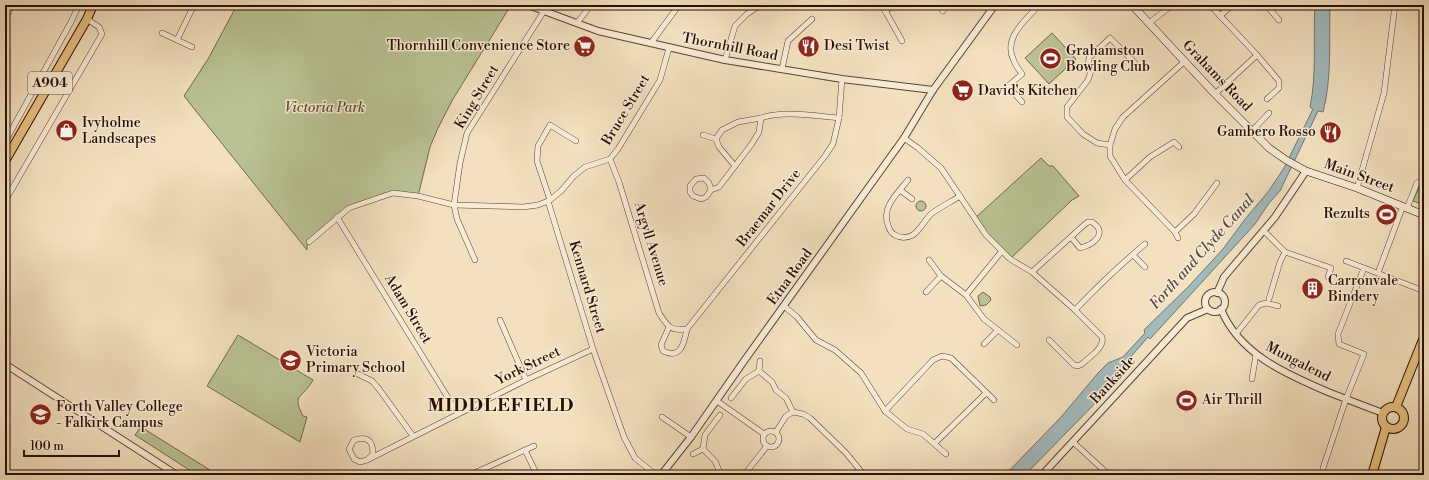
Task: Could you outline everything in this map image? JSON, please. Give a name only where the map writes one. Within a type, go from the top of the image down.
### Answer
[{"type":"main road","name":"A904","points":[[6,156],[87,19],[93,5]]},
{"type":"main road","name":"Grahams Road","points":[[1132,5],[1215,94],[1269,148],[1286,160]]},
{"type":"main road","name":"Main Street","points":[[1286,160],[1306,171],[1356,188],[1424,215]]},
{"type":"main road","points":[[1396,407],[1424,337]]},
{"type":"main road","points":[[1396,407],[1402,411],[1404,415],[1401,426],[1394,429],[1386,427],[1382,421],[1382,413],[1388,408],[1396,407]]},
{"type":"main road","points":[[1372,475],[1386,427]]},
{"type":"street","points":[[5,142],[79,5]]},
{"type":"street","points":[[177,40],[194,5]]},
{"type":"street","name":"Thornhill Road","points":[[528,5],[598,31],[725,60],[842,79],[933,90]]},
{"type":"street","points":[[577,23],[590,5]]},
{"type":"street","points":[[650,43],[679,5]]},
{"type":"street","points":[[725,60],[735,26],[747,14],[760,5]]},
{"type":"street","points":[[882,5],[902,41]]},
{"type":"street","points":[[885,11],[894,5]]},
{"type":"street","points":[[939,5],[943,11]]},
{"type":"street","name":"Etna Road","points":[[661,475],[717,401],[904,138],[933,90],[995,5]]},
{"type":"street","points":[[1022,102],[1008,86],[1022,74],[1011,53],[1011,44],[1017,29],[1039,5]]},
{"type":"street","points":[[1149,23],[1172,5]]},
{"type":"street","points":[[1210,5],[1257,55],[1278,81],[1279,88],[1267,99]]},
{"type":"street","points":[[1220,16],[1232,5]]},
{"type":"street","points":[[1266,5],[1279,20]]},
{"type":"street","points":[[1356,188],[1384,93],[1395,5]]},
{"type":"street","points":[[5,9],[9,12],[5,16]]},
{"type":"street","name":"King Street","points":[[454,205],[460,163],[467,133],[544,12]]},
{"type":"street","points":[[5,201],[102,34],[99,27],[87,19]]},
{"type":"street","points":[[782,69],[788,41],[812,20]]},
{"type":"street","points":[[162,33],[192,47]]},
{"type":"street","points":[[1110,145],[1097,143],[1082,134],[1067,117],[1067,107],[1088,80],[1092,71],[1088,66],[1089,58],[1110,38],[1135,64]]},
{"type":"street","name":"Bruce Street","points":[[549,200],[561,191],[574,176],[585,167],[610,159],[618,149],[660,80],[669,48]]},
{"type":"street","points":[[1215,94],[1257,55]]},
{"type":"street","points":[[1178,238],[1175,232],[1125,180],[1110,156],[1110,145],[1115,129],[1123,117],[1184,61]]},
{"type":"street","name":"Braemar Drive","points":[[687,329],[833,144],[839,118],[842,79]]},
{"type":"street","points":[[1252,131],[1269,113]]},
{"type":"street","points":[[716,139],[722,130],[738,122],[761,118],[770,114],[839,118]]},
{"type":"street","points":[[710,190],[710,183],[704,178],[696,179],[690,186],[690,192],[693,196],[701,199],[706,197],[710,190],[719,187],[752,145],[758,132],[761,118]]},
{"type":"street","name":"Kennard Street","points":[[576,141],[550,125],[538,146],[537,161],[593,349],[628,448],[635,458],[656,475]]},
{"type":"street","points":[[703,136],[716,139]]},
{"type":"street","points":[[904,138],[941,168],[986,235],[1010,259],[1032,272],[1075,310],[1102,337],[1103,341],[1101,346],[1078,366],[1049,340]]},
{"type":"street","points":[[716,139],[719,147],[736,166]]},
{"type":"street","points":[[1125,180],[1150,157],[1174,142],[1179,147]]},
{"type":"street","name":"Argyll Avenue","points":[[610,159],[619,182],[659,313],[669,327]]},
{"type":"street","points":[[1217,292],[1224,277],[1275,217],[1306,171]]},
{"type":"street","points":[[1378,273],[1405,207],[1417,183],[1424,179]]},
{"type":"street","points":[[908,180],[888,206],[886,214],[886,220],[890,231],[900,237],[912,235],[933,213],[960,196]]},
{"type":"street","points":[[1175,232],[1194,214],[1218,183]]},
{"type":"street","points":[[900,190],[912,199]]},
{"type":"street","points":[[309,242],[350,208],[393,193],[418,196],[454,205],[523,207],[538,205],[549,200]]},
{"type":"street","points":[[454,205],[457,219],[475,260]]},
{"type":"street","name":"Adam Street","points":[[338,217],[458,414]]},
{"type":"street","points":[[1032,272],[1071,237],[1088,222],[1092,222],[1099,228],[1100,232],[1098,237],[1088,246],[1080,248],[1071,237]]},
{"type":"street","points":[[1264,231],[1286,252],[1331,268],[1328,277]]},
{"type":"street","points":[[1075,310],[1116,268],[1125,263],[1145,244]]},
{"type":"street","points":[[966,296],[1002,251]]},
{"type":"street","points":[[1269,298],[1280,262],[1286,252]]},
{"type":"street","points":[[1134,254],[1145,267]]},
{"type":"street","points":[[929,260],[941,276],[966,296],[984,319],[1016,344]]},
{"type":"street","points":[[1346,261],[1424,291]]},
{"type":"street","points":[[1323,468],[1346,400],[1364,354],[1339,344],[1338,334],[1364,268]]},
{"type":"street","points":[[926,292],[941,276]]},
{"type":"street","points":[[1217,292],[1224,299],[1224,306],[1221,310],[1215,312],[1208,309],[1205,303],[1206,298],[1210,293],[1217,292]]},
{"type":"street","points":[[1236,334],[1259,305],[1266,303],[1278,306]]},
{"type":"street","points":[[784,306],[797,317],[816,340],[835,350],[861,372],[885,411],[907,429],[923,434],[946,454]]},
{"type":"street","name":"Bankside","points":[[1042,475],[1186,318],[1208,309]]},
{"type":"street","name":"Mungalend","points":[[1221,310],[1226,321],[1236,334],[1256,354],[1278,369],[1346,400],[1382,413]]},
{"type":"street","points":[[500,320],[526,380]]},
{"type":"street","points":[[669,327],[677,330],[687,329],[684,344],[676,353],[670,354],[663,351],[661,345],[669,327]]},
{"type":"street","points":[[984,344],[998,330]]},
{"type":"street","name":"York Street","points":[[367,460],[526,380],[593,349]]},
{"type":"street","points":[[1252,379],[1256,354]]},
{"type":"street","points":[[885,411],[933,360],[942,356],[951,358],[994,400]]},
{"type":"street","points":[[759,371],[760,361]]},
{"type":"street","points":[[5,364],[177,475]]},
{"type":"street","points":[[731,398],[746,379],[759,371]]},
{"type":"street","points":[[759,371],[772,382],[776,390],[786,398],[793,412]]},
{"type":"street","points":[[358,374],[372,381],[413,436]]},
{"type":"street","points":[[935,443],[986,393]]},
{"type":"street","points":[[717,401],[764,434]]},
{"type":"street","points":[[776,432],[786,416],[793,412],[803,414],[810,418],[846,453],[864,475]]},
{"type":"street","points":[[703,449],[706,435],[720,415]]},
{"type":"street","points":[[662,417],[691,437]]},
{"type":"street","points":[[764,434],[770,431],[776,432]]},
{"type":"street","points":[[764,434],[763,440],[767,446],[772,448],[778,444],[779,437],[776,432]]},
{"type":"street","points":[[362,437],[369,440],[373,446],[373,454],[367,460],[360,462],[354,459],[350,449],[354,440],[362,437]]},
{"type":"street","points":[[1073,442],[1109,475]]},
{"type":"street","points":[[470,475],[534,446]]},
{"type":"street","points":[[744,475],[767,446]]},
{"type":"street","points":[[693,454],[703,449]]},
{"type":"street","points":[[703,449],[715,461],[720,473],[724,475]]},
{"type":"street","points":[[525,450],[537,475]]},
{"type":"street","points":[[853,475],[859,470]]},
{"type":"green space","name":"Victoria Park","points":[[237,5],[511,5],[453,99],[438,128],[430,147],[418,196],[393,193],[350,208],[309,242],[307,250],[184,96],[208,59]]},
{"type":"green space","name":"Grahamston Bowling Club","points":[[1052,33],[1076,59],[1049,84],[1025,58]]},
{"type":"green space","points":[[1041,158],[1049,166],[1053,166],[1079,196],[1072,200],[1010,259],[974,219]]},
{"type":"green space","points":[[1424,182],[1424,205],[1413,201],[1419,187]]},
{"type":"green space","points":[[919,201],[923,201],[925,202],[925,210],[919,211],[916,208],[916,204]]},
{"type":"green space","points":[[983,292],[990,297],[991,300],[986,305],[980,306],[978,296]]},
{"type":"green space","points":[[238,335],[313,380],[298,400],[303,416],[307,417],[300,442],[207,386]]},
{"type":"green space","points":[[141,427],[218,475],[198,475],[194,473],[135,435]]},
{"type":"water","points":[[1315,5],[1330,5],[1330,59],[1326,99],[1323,112],[1318,111],[1280,191],[1269,203],[1255,224],[1150,339],[1148,337],[1128,360],[1122,376],[1025,475],[1005,475],[1062,416],[1098,373],[1108,363],[1123,357],[1145,333],[1144,330],[1189,286],[1223,249],[1268,192],[1284,168],[1313,109],[1310,107],[1314,69]]},
{"type":"place","name":"Thornhill Convenience Store","points":[[585,46]]},
{"type":"place","name":"Desi Twist","points":[[809,46]]},
{"type":"place","name":"Grahamston Bowling Club","points":[[1051,59]]},
{"type":"place","name":"David's Kitchen","points":[[963,91]]},
{"type":"place","name":"Ivyholme Landscapes","points":[[67,131]]},
{"type":"place","name":"Gambero Rosso","points":[[1331,132]]},
{"type":"place","name":"Rezults","points":[[1386,214]]},
{"type":"place","name":"Carronvale Bindery","points":[[1313,289]]},
{"type":"place","name":"Victoria Primary School","points":[[291,360]]},
{"type":"place","name":"Air Thrill","points":[[1186,400]]},
{"type":"place","name":"Forth Valley College - Falkirk Campus","points":[[41,415]]},
{"type":"district","name":"MIDDLEFIELD","points":[[501,405]]},
{"type":"water label","name":"Forth and Clyde Canal","points":[[1202,252]]}]
